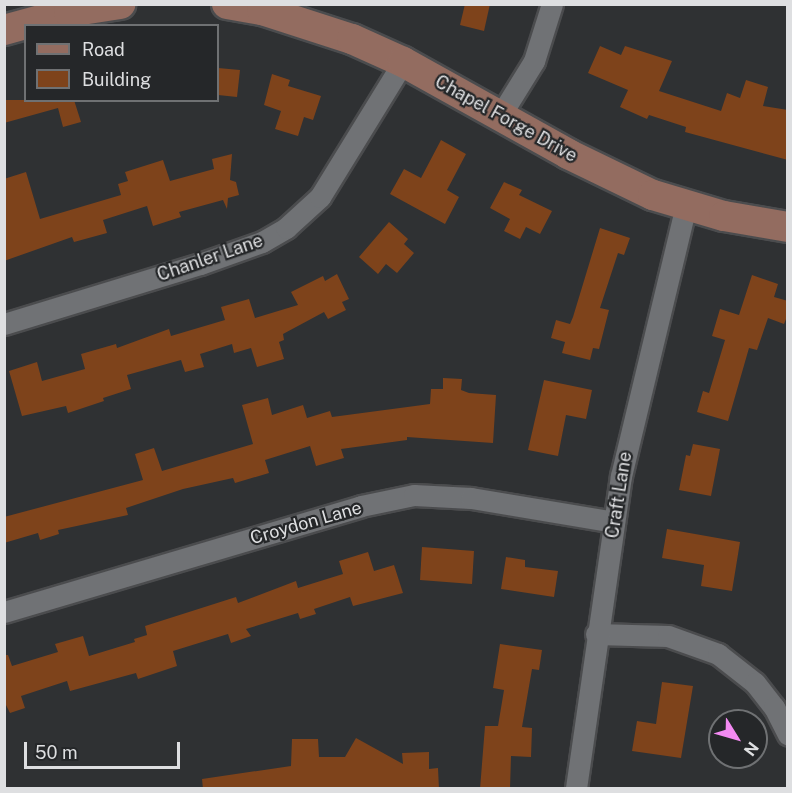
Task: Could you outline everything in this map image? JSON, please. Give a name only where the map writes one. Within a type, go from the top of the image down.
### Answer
[{"type":"street","points":[[4,30],[41,12],[120,4]]},
{"type":"street","name":"Chapel Forge Drive","points":[[227,4],[263,7],[352,39],[404,62],[617,179],[686,205],[788,227]]},
{"type":"street","points":[[500,116],[534,61],[552,4]]},
{"type":"street","name":"Chanler Lane","points":[[4,324],[200,264],[262,242],[286,228],[320,197],[404,62]]},
{"type":"street","name":"Craft Lane","points":[[576,789],[596,634],[631,423],[686,205]]},
{"type":"street","name":"Croydon Lane","points":[[4,612],[361,506],[414,495],[471,498],[615,522]]},
{"type":"street","points":[[596,634],[668,636],[718,654],[755,683],[774,707],[788,735]]},
{"type":"building","points":[[465,4],[490,4],[484,31],[460,25]]},
{"type":"building","points":[[600,46],[621,55],[625,46],[672,61],[659,91],[721,111],[727,93],[740,98],[746,80],[768,87],[763,106],[788,110],[788,160],[685,132],[686,127],[649,115],[647,119],[620,107],[628,90],[588,73]]},
{"type":"building","points":[[219,68],[240,70],[237,97],[219,95]]},
{"type":"building","points":[[272,74],[290,80],[288,86],[321,96],[313,120],[304,117],[298,136],[275,129],[281,111],[264,105]]},
{"type":"building","points":[[4,100],[75,102],[81,122],[63,127],[58,108],[4,123]]},
{"type":"building","points":[[441,140],[466,154],[447,190],[459,197],[445,224],[390,194],[404,169],[421,178]]},
{"type":"building","points":[[232,154],[230,180],[236,182],[239,195],[228,198],[227,209],[223,200],[179,212],[181,217],[153,226],[147,206],[103,220],[107,233],[74,242],[72,237],[4,261],[4,179],[26,172],[40,219],[121,195],[118,184],[128,181],[125,172],[163,160],[170,181],[214,169],[212,159]]},
{"type":"building","points":[[504,182],[522,190],[519,195],[552,211],[540,234],[526,227],[520,239],[504,231],[510,219],[490,208]]},
{"type":"building","points":[[389,222],[408,239],[404,244],[414,253],[397,273],[386,264],[378,274],[359,257]]},
{"type":"building","points":[[600,228],[630,238],[624,255],[618,253],[600,308],[609,310],[599,349],[593,348],[590,360],[562,353],[565,342],[551,338],[556,320],[570,324]]},
{"type":"building","points":[[337,274],[349,299],[342,302],[346,310],[328,319],[324,312],[283,334],[284,340],[279,342],[284,359],[257,367],[251,348],[234,353],[232,344],[200,354],[204,367],[185,372],[181,360],[127,375],[131,389],[103,398],[104,401],[68,413],[66,406],[22,416],[9,371],[37,362],[42,381],[85,369],[81,354],[116,344],[117,348],[169,329],[171,336],[225,320],[221,307],[249,299],[255,318],[298,305],[291,292],[323,276],[325,281]]},
{"type":"building","points":[[752,275],[778,284],[774,297],[788,301],[788,314],[784,324],[768,318],[757,350],[749,348],[728,421],[697,412],[703,391],[709,393],[725,340],[712,336],[720,309],[739,315]]},
{"type":"building","points":[[443,378],[462,379],[461,390],[469,393],[496,395],[493,443],[407,437],[407,440],[341,449],[344,458],[316,466],[310,446],[265,460],[269,473],[235,483],[233,478],[183,489],[126,508],[128,515],[58,530],[59,534],[40,540],[38,533],[4,543],[4,517],[143,480],[135,454],[154,448],[162,471],[253,444],[242,405],[268,398],[272,415],[303,405],[307,418],[330,411],[332,417],[430,404],[431,389],[443,389]]},
{"type":"building","points":[[544,380],[592,390],[586,419],[566,415],[558,456],[528,450]]},
{"type":"building","points":[[693,444],[720,449],[711,496],[679,490],[686,455],[690,456]]},
{"type":"building","points":[[667,529],[740,542],[732,591],[701,586],[704,565],[662,558]]},
{"type":"building","points":[[422,547],[474,551],[472,584],[420,580]]},
{"type":"building","points":[[368,552],[374,571],[394,565],[403,593],[353,606],[350,597],[314,609],[316,614],[300,619],[298,613],[246,629],[251,636],[231,643],[228,634],[173,651],[177,666],[138,679],[136,673],[70,691],[67,681],[21,696],[25,708],[10,713],[4,701],[4,655],[8,655],[12,666],[58,652],[55,644],[83,636],[89,656],[135,642],[134,639],[147,635],[145,626],[236,597],[238,603],[296,581],[298,588],[343,574],[339,561]]},
{"type":"building","points":[[506,557],[525,560],[525,567],[558,571],[554,597],[501,589]]},
{"type":"building","points":[[500,644],[542,650],[539,670],[532,669],[522,727],[532,728],[531,757],[511,756],[510,789],[480,789],[485,726],[498,726],[504,690],[493,688]]},
{"type":"building","points":[[662,682],[693,686],[681,758],[632,751],[637,721],[656,724]]},
{"type":"building","points":[[356,738],[403,764],[402,753],[429,752],[429,769],[438,768],[439,789],[203,789],[202,779],[291,766],[292,739],[318,739],[319,757],[345,757]]}]
